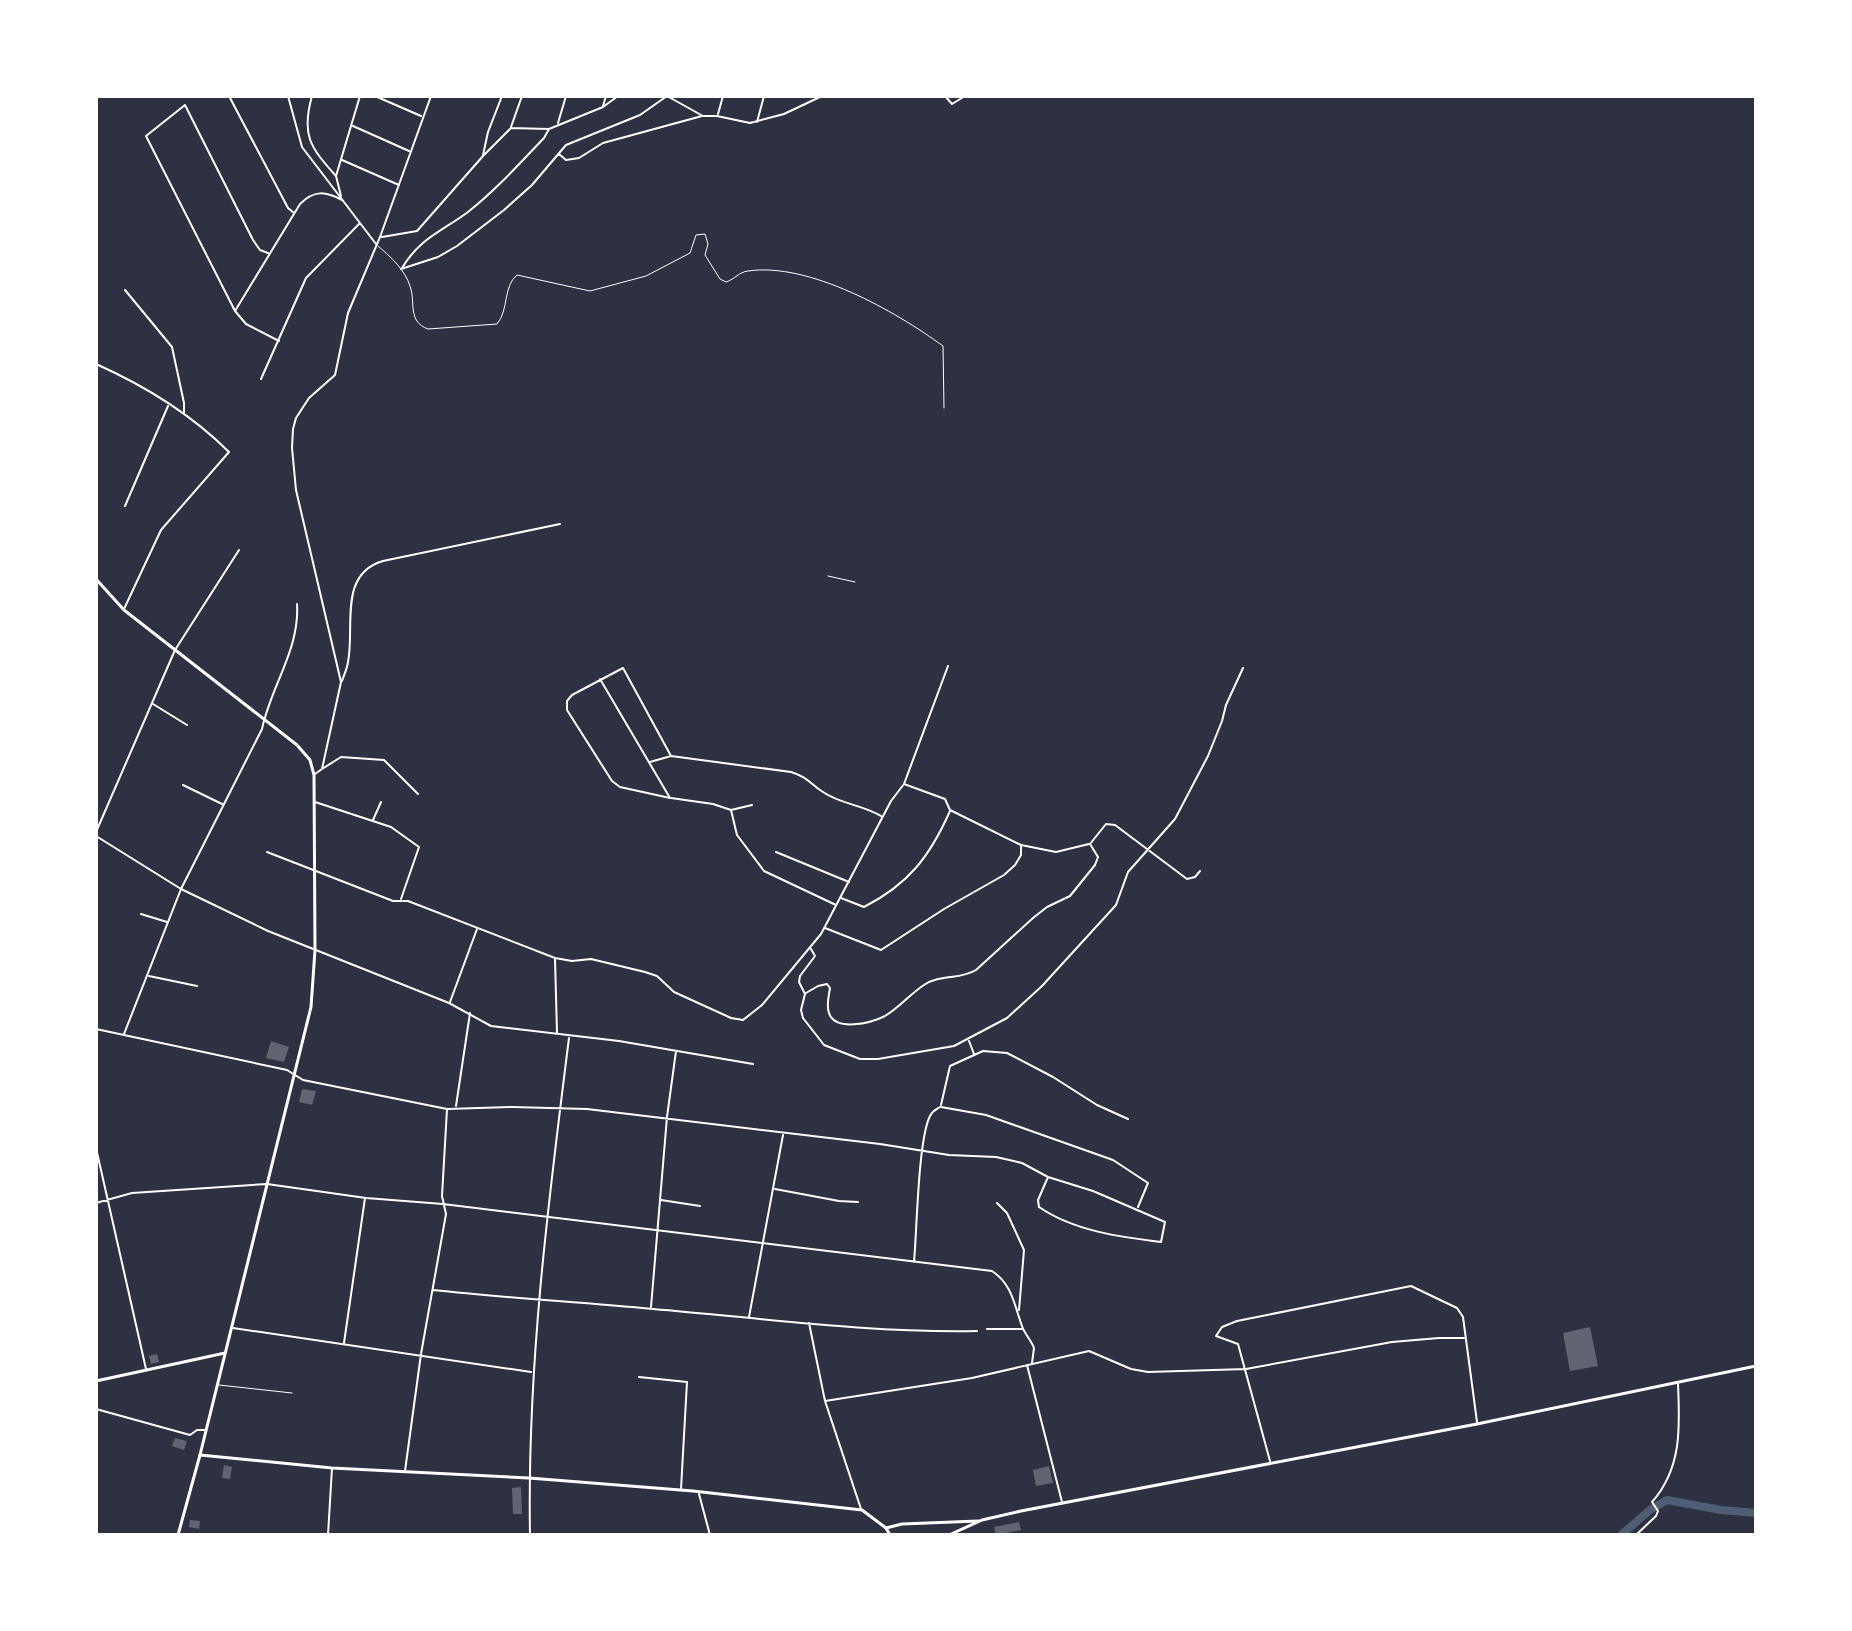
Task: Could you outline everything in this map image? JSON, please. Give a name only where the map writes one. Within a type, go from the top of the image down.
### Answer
[{"type":"main road","points":[[96,579],[124,610],[304,751],[314,775],[315,950],[311,1007],[178,1535]]},
{"type":"main road","points":[[96,1381],[225,1353]]},
{"type":"main road","points":[[886,1528],[902,1524],[982,1520],[1477,1424],[1756,1366]]},
{"type":"main road","points":[[200,1455],[332,1468],[529,1478],[681,1490],[862,1510],[886,1528],[890,1535]]},
{"type":"main road","points":[[949,1535],[982,1520]]},
{"type":"street","points":[[229,96],[288,208],[294,213]]},
{"type":"street","points":[[288,96],[302,147],[376,245]]},
{"type":"street","points":[[312,96],[306,114],[310,143],[336,176],[343,201]]},
{"type":"street","points":[[336,176],[360,96]]},
{"type":"street","points":[[375,96],[423,117]]},
{"type":"street","points":[[341,682],[296,490],[293,429],[309,398],[335,375],[348,313],[380,237],[431,96]]},
{"type":"street","points":[[483,156],[488,132],[502,96]]},
{"type":"street","points":[[380,237],[417,231],[511,128],[522,96]]},
{"type":"street","points":[[557,124],[566,96]]},
{"type":"street","points":[[603,107],[606,96]]},
{"type":"street","points":[[401,269],[410,254],[426,238],[466,213],[498,186],[549,129],[603,107],[618,96]]},
{"type":"street","points":[[401,269],[438,257],[457,246],[532,185],[574,140],[640,115],[667,96],[703,116]]},
{"type":"street","points":[[717,116],[723,96]]},
{"type":"street","points":[[757,122],[764,96]]},
{"type":"street","points":[[806,103],[808,96]]},
{"type":"street","points":[[559,154],[566,160],[579,158],[603,143],[703,116],[757,122],[784,114],[822,96]]},
{"type":"street","points":[[945,96],[952,104],[965,96]]},
{"type":"street","points":[[268,253],[260,250],[253,240],[185,105],[146,136],[235,311],[246,324],[279,341]]},
{"type":"street","points":[[352,126],[411,152]]},
{"type":"street","points":[[511,128],[549,129]]},
{"type":"street","points":[[341,160],[399,186]]},
{"type":"street","points":[[235,311],[268,253],[309,196],[329,193],[343,201]]},
{"type":"street","points":[[261,379],[308,273],[360,223]]},
{"type":"street","points":[[125,290],[172,347],[184,415]]},
{"type":"street","points":[[96,371],[97,364],[137,383],[212,435],[229,452],[161,530],[124,610]]},
{"type":"street","points":[[125,506],[169,405]]},
{"type":"street","points":[[322,769],[341,682],[348,664],[352,597],[365,568],[383,561],[560,524]]},
{"type":"street","points":[[239,550],[175,650],[96,834],[181,889],[268,931],[470,1012],[491,1026],[619,1041],[753,1064]]},
{"type":"street","points":[[124,1035],[181,889],[262,729],[292,647],[298,623],[297,604]]},
{"type":"street","points":[[267,852],[393,901],[400,900],[555,958],[572,961],[591,959],[657,976],[674,992],[731,1018],[743,1020],[762,1005],[824,928],[882,817],[904,784],[948,666]]},
{"type":"street","points":[[671,756],[623,668],[572,695],[567,701],[567,710],[612,781],[620,787],[731,810],[752,805]]},
{"type":"street","points":[[810,948],[815,956],[799,982],[805,994],[801,1010],[803,1018],[824,1045],[860,1059],[930,1050],[969,1040],[1007,1018],[1042,986],[1116,905],[1128,872],[1153,847],[1184,806],[1197,773],[1208,756],[1243,668]]},
{"type":"street","points":[[600,679],[670,798]]},
{"type":"street","points":[[152,704],[187,725]]},
{"type":"street","points":[[648,762],[671,756],[799,774],[824,793],[865,807],[882,817]]},
{"type":"street","points":[[314,775],[341,757],[384,760],[418,794]]},
{"type":"street","points":[[841,898],[864,907],[904,881],[927,854],[950,810],[950,804],[945,799],[904,784]]},
{"type":"street","points":[[183,785],[224,804]]},
{"type":"street","points":[[314,801],[402,833],[419,847],[400,900]]},
{"type":"street","points":[[373,821],[381,802]]},
{"type":"street","points":[[731,810],[737,835],[764,871],[837,905]]},
{"type":"street","points":[[950,810],[1021,845],[1056,852],[1090,844],[1106,824],[1111,824],[1187,879],[1195,877],[1200,871]]},
{"type":"street","points":[[805,994],[827,984],[830,988],[828,1007],[833,1019],[842,1024],[863,1023],[891,1012],[924,984],[939,978],[966,976],[1047,907],[1070,896],[1095,865],[1098,857],[1090,844]]},
{"type":"street","points":[[824,928],[881,950],[1004,875],[1021,855],[1021,845]]},
{"type":"street","points":[[776,852],[849,882]]},
{"type":"street","points":[[141,914],[168,923]]},
{"type":"street","points":[[449,1003],[478,928]]},
{"type":"street","points":[[555,958],[557,1034]]},
{"type":"street","points":[[147,976],[197,986]]},
{"type":"street","points":[[456,1107],[470,1012]]},
{"type":"street","points":[[96,1029],[287,1070],[303,1080],[447,1109],[560,1107],[667,1117],[949,1155],[996,1157],[1022,1163],[1048,1177],[1137,1208],[1165,1222],[1161,1242],[1115,1235],[1062,1220],[1039,1207],[1038,1200],[1048,1177]]},
{"type":"street","points":[[530,1535],[532,1372],[569,1037]]},
{"type":"street","points":[[969,1040],[974,1055]]},
{"type":"street","points":[[651,1309],[667,1117],[676,1051]]},
{"type":"street","points":[[941,1107],[950,1066],[983,1051],[1007,1053],[1097,1105],[1128,1119]]},
{"type":"street","points":[[914,1262],[923,1151],[929,1119],[932,1112],[941,1107],[986,1115],[1113,1160],[1148,1183],[1137,1208]]},
{"type":"street","points":[[405,1472],[421,1354],[446,1214],[442,1196],[447,1109]]},
{"type":"street","points":[[749,1318],[765,1245],[783,1134]]},
{"type":"street","points":[[96,1148],[146,1370]]},
{"type":"street","points":[[96,1203],[132,1193],[267,1184],[366,1198],[443,1204],[992,1271],[1002,1278],[1019,1311]]},
{"type":"street","points":[[774,1189],[858,1202]]},
{"type":"street","points":[[344,1344],[366,1198]]},
{"type":"street","points":[[659,1200],[700,1206]]},
{"type":"street","points":[[997,1203],[1007,1213],[1024,1250],[1019,1311],[1022,1329],[1034,1348],[1032,1363]]},
{"type":"street","points":[[1271,1464],[1238,1344],[1216,1336],[1228,1323],[1411,1286],[1457,1308],[1463,1317],[1477,1424]]},
{"type":"street","points":[[433,1290],[539,1302],[926,1332],[977,1331]]},
{"type":"street","points":[[809,1323],[825,1401],[862,1510]]},
{"type":"street","points":[[232,1327],[532,1372]]},
{"type":"street","points":[[987,1329],[1022,1329]]},
{"type":"street","points":[[825,1401],[972,1378],[1089,1351],[1131,1369],[1148,1372],[1246,1369],[1392,1342],[1466,1338]]},
{"type":"street","points":[[1027,1364],[1063,1504]]},
{"type":"street","points":[[639,1377],[687,1382],[681,1490]]},
{"type":"street","points":[[1636,1535],[1656,1516],[1658,1511],[1652,1502],[1673,1473],[1677,1452],[1678,1382]]},
{"type":"street","points":[[96,1409],[190,1435],[197,1430],[205,1430]]},
{"type":"street","points":[[328,1535],[332,1468]]},
{"type":"street","points":[[698,1492],[710,1535]]},
{"type":"lane","points":[[376,245],[401,269],[410,286],[415,320],[428,329],[497,324],[501,320],[510,282],[517,275],[590,291],[608,288],[646,276],[690,253],[696,235],[705,234],[708,244],[705,255],[720,279],[726,282],[750,271],[807,275],[885,308],[919,328],[943,346],[944,408]]},
{"type":"lane","points":[[217,1384],[292,1393]]},
{"type":"path","points":[[828,576],[855,582]]},
{"type":"building","points":[[271,1041],[289,1047],[284,1062],[266,1058]]},
{"type":"building","points":[[302,1089],[316,1091],[312,1105],[299,1102]]},
{"type":"building","points":[[1590,1327],[1598,1366],[1570,1371],[1563,1333]]},
{"type":"building","points":[[157,1354],[159,1362],[151,1364],[149,1356]]},
{"type":"building","points":[[175,1438],[187,1441],[184,1450],[172,1446]]},
{"type":"building","points":[[224,1465],[232,1467],[230,1479],[222,1478]]},
{"type":"building","points":[[1049,1466],[1053,1483],[1036,1486],[1033,1470]]},
{"type":"building","points":[[521,1487],[522,1514],[513,1514],[512,1488]]},
{"type":"building","points":[[190,1520],[200,1521],[199,1529],[189,1527]]},
{"type":"building","points":[[1019,1522],[1021,1530],[996,1535],[994,1527]]},
{"type":"waterway","points":[[1621,1535],[1667,1500],[1756,1513]]}]
